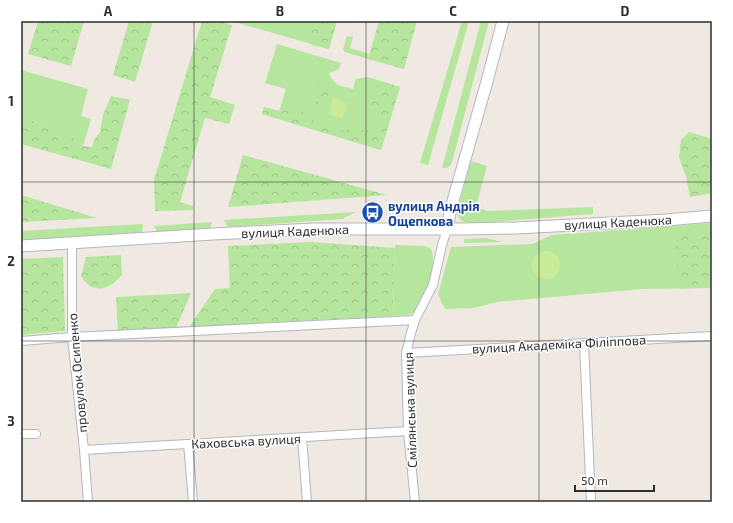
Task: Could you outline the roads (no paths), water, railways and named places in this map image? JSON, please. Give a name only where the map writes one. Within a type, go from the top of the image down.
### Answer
[{"type":"street","points":[[447,229],[451,208],[503,21]]},
{"type":"street","name":"вулиця Каденюка","points":[[21,246],[314,229],[516,228],[712,216]]},
{"type":"street","name":"Смілянська вулиця","points":[[415,502],[408,431],[406,353],[416,320],[433,285],[447,229]]},
{"type":"street","name":"провулок Осипенко","points":[[72,243],[72,337],[88,502]]},
{"type":"street","points":[[21,341],[72,337],[416,320]]},
{"type":"street","name":"вулиця Академіка Філіппова","points":[[406,353],[712,336]]},
{"type":"street","points":[[584,343],[591,502]]},
{"type":"street","name":"Каховська вулиця","points":[[84,450],[408,431]]},
{"type":"street","points":[[21,434],[36,434]]},
{"type":"street","points":[[302,438],[307,502]]},
{"type":"street","points":[[188,444],[193,502]]},
{"type":"place","name":"вулиця Андрія Ощепкова","points":[[372,213]]}]
